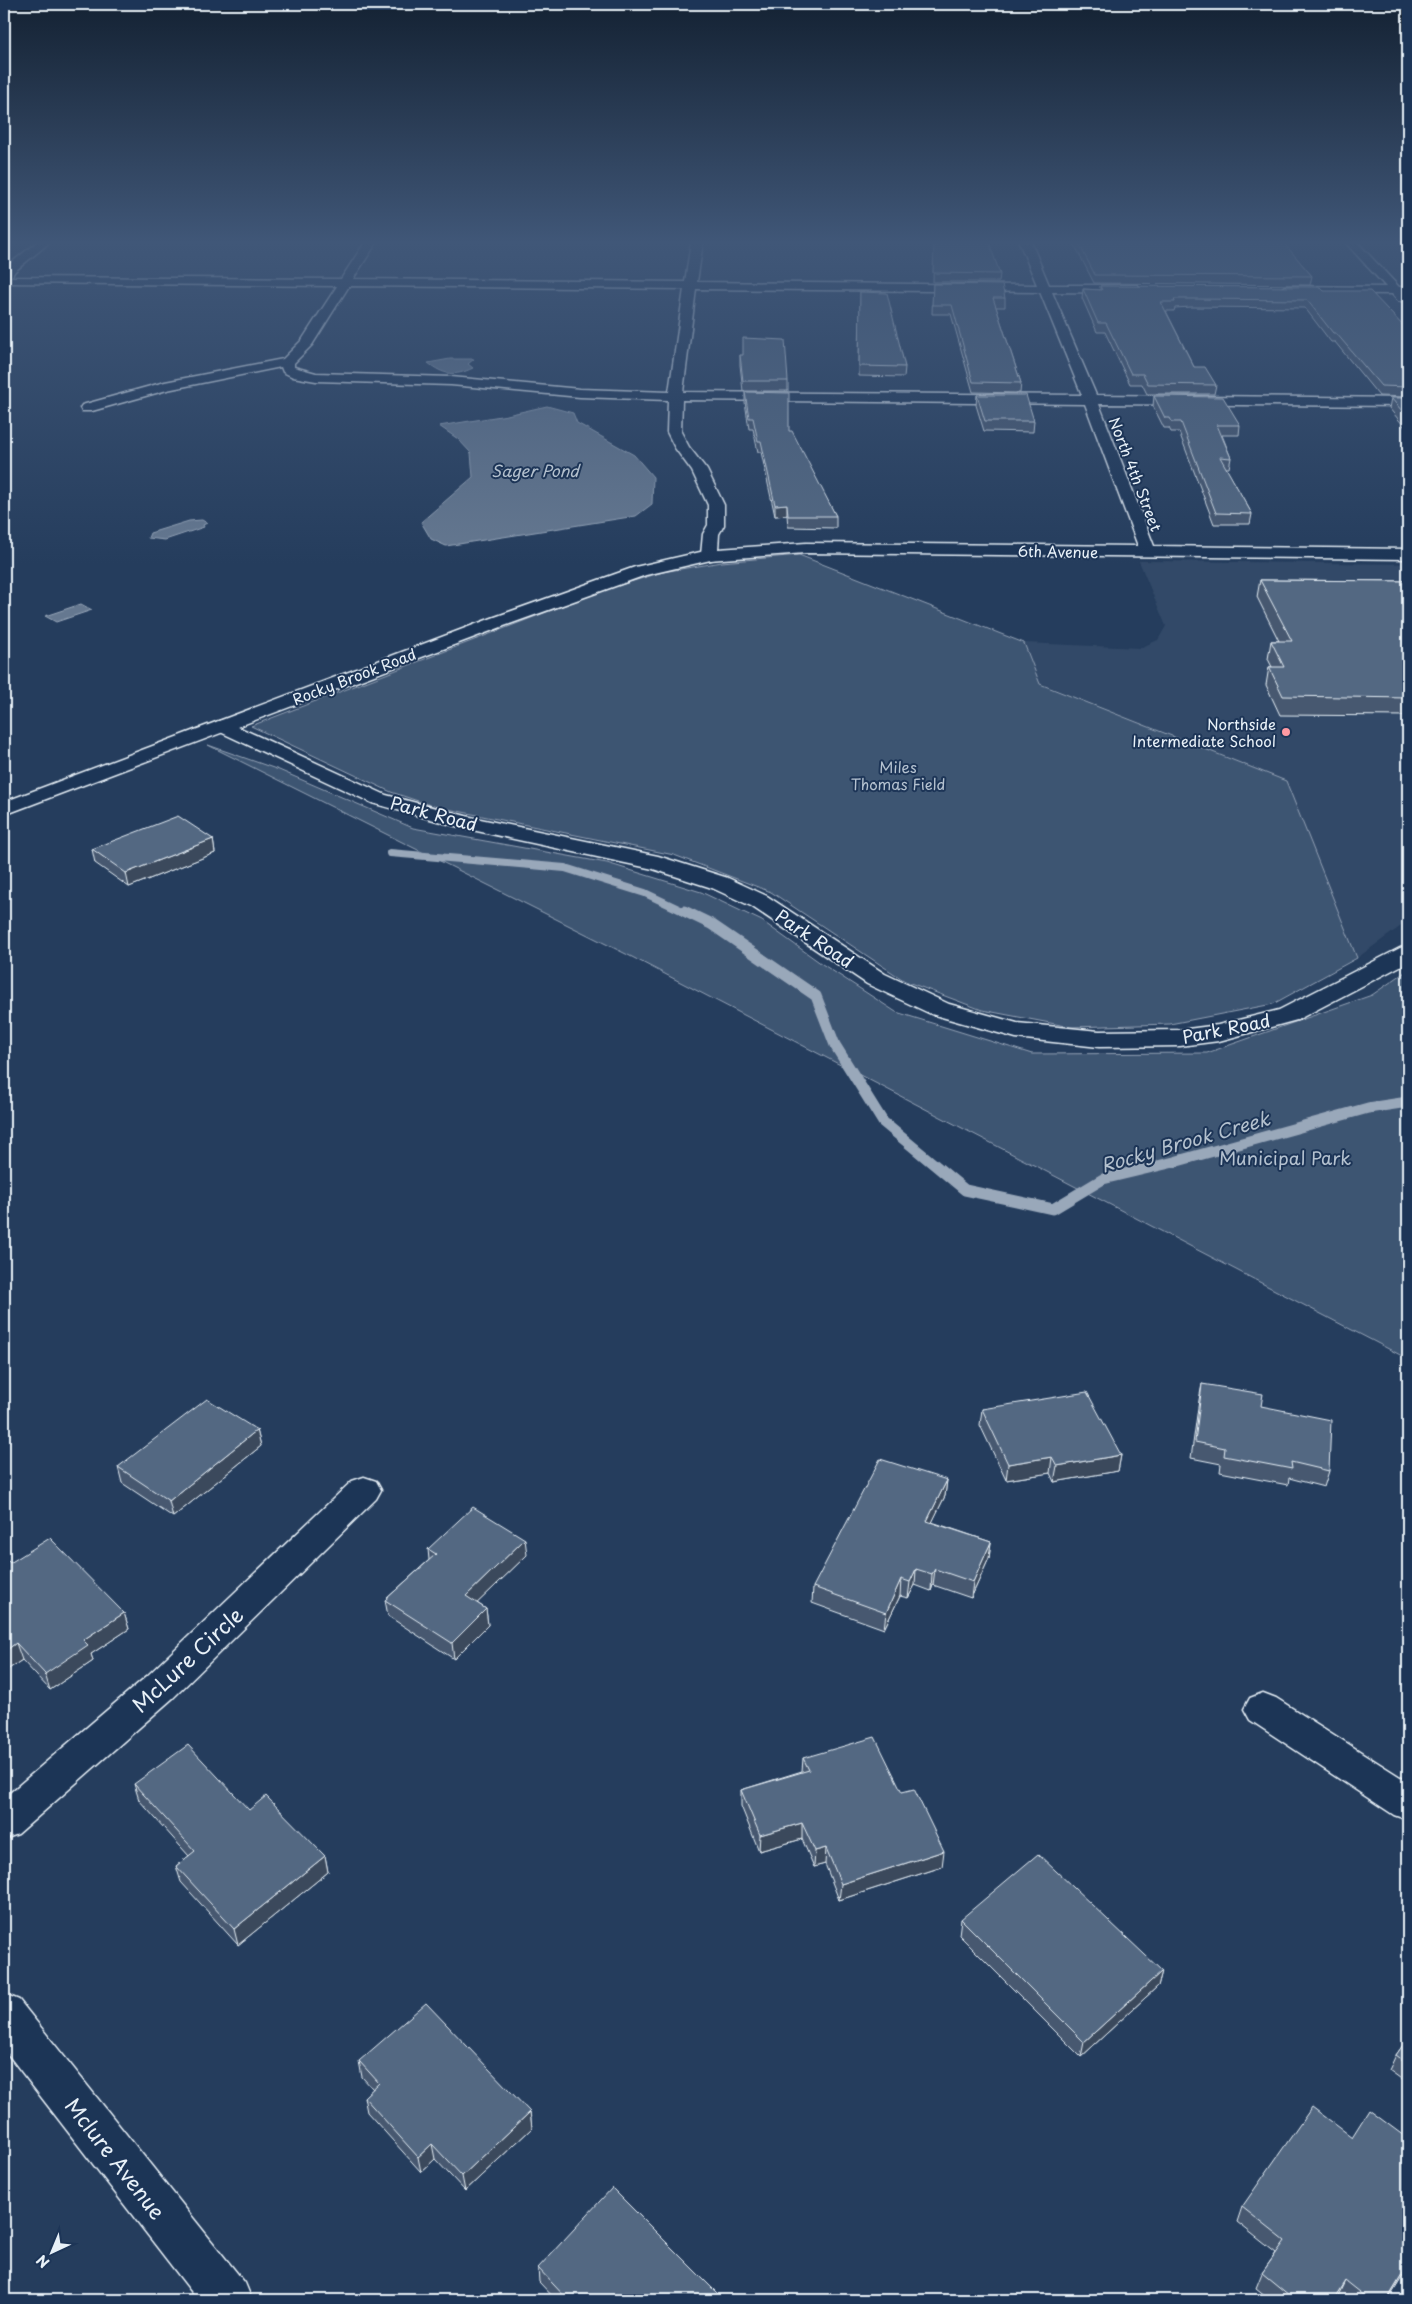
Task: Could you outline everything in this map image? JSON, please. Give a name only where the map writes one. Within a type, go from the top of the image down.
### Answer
[{"type":"street","points":[[87,408],[165,386],[287,362],[299,350]]},
{"type":"street","points":[[681,350],[675,396],[674,432],[682,448],[699,470],[716,506],[716,525],[711,534],[709,555]]},
{"type":"street","name":"North 4th Street","points":[[1070,350],[1148,552]]},
{"type":"street","points":[[287,362],[288,369],[298,374],[316,377],[451,381],[580,393],[675,396],[1408,402]]},
{"type":"street","name":"6th Avenue","points":[[709,555],[806,548],[1408,554]]},
{"type":"street","name":"Rocky Brook Road","points":[[4,809],[507,619],[641,572],[709,555]]},
{"type":"street","name":"Park Road","points":[[223,726],[379,799],[463,822],[658,863],[720,884],[759,901],[876,979],[940,1009],[1016,1030],[1099,1040],[1180,1038],[1219,1033],[1288,1015],[1408,953]]},
{"type":"street","name":"McLure Circle","points":[[4,1822],[160,1687],[364,1490]]},
{"type":"street","points":[[1263,1709],[1408,1803]]},
{"type":"street","name":"Mclure Avenue","points":[[4,2015],[228,2300]]},
{"type":"shaded area","name":"Northside Intermediate School","points":[[1139,561],[1408,564],[1408,921],[1357,958],[1286,781],[1040,683],[1024,643],[1140,648],[1158,640],[1166,626]]},
{"type":"green space","name":"Miles Thomas Field","points":[[799,555],[1024,643],[1040,684],[1286,781],[1357,958],[1273,1004],[1170,1024],[1071,1027],[982,1010],[905,981],[771,892],[674,855],[433,806],[391,792],[251,726],[604,590],[663,572],[722,562]]},
{"type":"green space","name":"Municipal Park","points":[[208,745],[279,770],[413,828],[607,863],[701,892],[762,921],[822,964],[896,1012],[1032,1054],[1207,1053],[1372,995],[1408,970],[1408,1359],[632,957]]},
{"type":"water","points":[[450,359],[474,359],[468,364],[473,368],[455,374],[439,370],[428,363]]},
{"type":"water","name":"Sager Pond","points":[[547,406],[573,413],[577,423],[634,455],[653,477],[652,504],[636,516],[446,546],[431,539],[421,522],[473,477],[471,453],[458,439],[439,426],[507,415]]},
{"type":"water","points":[[202,520],[207,523],[203,525],[204,527],[165,540],[148,538],[150,533],[189,521]]},
{"type":"water","points":[[81,604],[92,610],[56,622],[45,616]]},
{"type":"building","points":[[743,350],[786,350],[788,381],[743,381],[740,355],[743,355]]},
{"type":"building","points":[[859,350],[901,350],[905,367],[859,366]]},
{"type":"building","points":[[964,350],[1010,350],[1021,383],[973,382]]},
{"type":"building","points":[[1119,350],[1185,350],[1194,367],[1205,367],[1216,385],[1148,384],[1143,374],[1131,374]]},
{"type":"building","points":[[1350,350],[1408,350],[1408,387],[1381,386]]},
{"type":"building","points":[[745,392],[789,393],[789,431],[792,431],[836,516],[788,516],[787,504],[775,505],[761,441],[758,441],[753,418],[749,418]]},
{"type":"building","points":[[977,395],[1026,395],[1034,421],[985,421]]},
{"type":"building","points":[[1154,396],[1223,397],[1240,425],[1217,425],[1231,458],[1220,457],[1252,514],[1216,513],[1181,422],[1172,422],[1170,418],[1165,418]]},
{"type":"building","points":[[1391,398],[1408,398],[1408,418]]},
{"type":"building","points":[[1260,580],[1408,581],[1408,698],[1283,696],[1269,667],[1284,667],[1271,641],[1292,641]]},
{"type":"building","points":[[178,816],[213,839],[126,873],[92,849]]},
{"type":"building","points":[[1202,1384],[1263,1394],[1261,1406],[1331,1420],[1329,1471],[1291,1462],[1292,1469],[1224,1456],[1225,1448],[1195,1442]]},
{"type":"building","points":[[1087,1392],[1121,1455],[1057,1466],[1052,1457],[1008,1464],[982,1409]]},
{"type":"building","points":[[207,1399],[257,1430],[169,1501],[118,1467]]},
{"type":"building","points":[[880,1459],[947,1480],[927,1521],[991,1542],[973,1582],[935,1569],[932,1574],[916,1569],[910,1582],[901,1579],[886,1613],[813,1587]]},
{"type":"building","points":[[473,1507],[525,1539],[466,1596],[486,1609],[452,1643],[385,1600],[436,1554],[428,1549]]},
{"type":"building","points":[[50,1538],[124,1613],[83,1640],[88,1645],[45,1674],[16,1643],[4,1652],[4,1557],[10,1563]]},
{"type":"building","points":[[875,1737],[902,1792],[914,1789],[944,1851],[841,1884],[826,1848],[815,1851],[802,1823],[760,1835],[741,1790],[809,1770],[803,1758]]},
{"type":"building","points":[[188,1745],[249,1810],[266,1796],[325,1856],[234,1929],[176,1866],[195,1851],[134,1784]]},
{"type":"building","points":[[1038,1854],[1162,1971],[1084,2042],[961,1919]]},
{"type":"building","points":[[426,2003],[530,2112],[462,2176],[432,2144],[418,2157],[364,2097],[379,2083],[359,2061]]},
{"type":"building","points":[[1408,2038],[1408,2064],[1396,2055]]},
{"type":"building","points":[[1312,2107],[1352,2137],[1369,2110],[1408,2139],[1408,2265],[1387,2300],[1369,2300],[1345,2281],[1333,2300],[1295,2300],[1262,2273],[1285,2241],[1242,2207]]},
{"type":"building","points":[[612,2188],[724,2300],[568,2300],[538,2268]]},
{"type":"waterway","name":"Rocky Brook Creek","points":[[390,853],[565,868],[645,893],[687,913]]},
{"type":"waterway","name":"Rocky Brook Creek","points":[[684,911],[711,924],[816,996],[835,1045],[883,1122],[965,1190],[1053,1209],[1103,1179],[1174,1162],[1368,1108],[1408,1102]]},
{"type":"place","name":"Northside Intermediate School","points":[[1286,732]]}]
